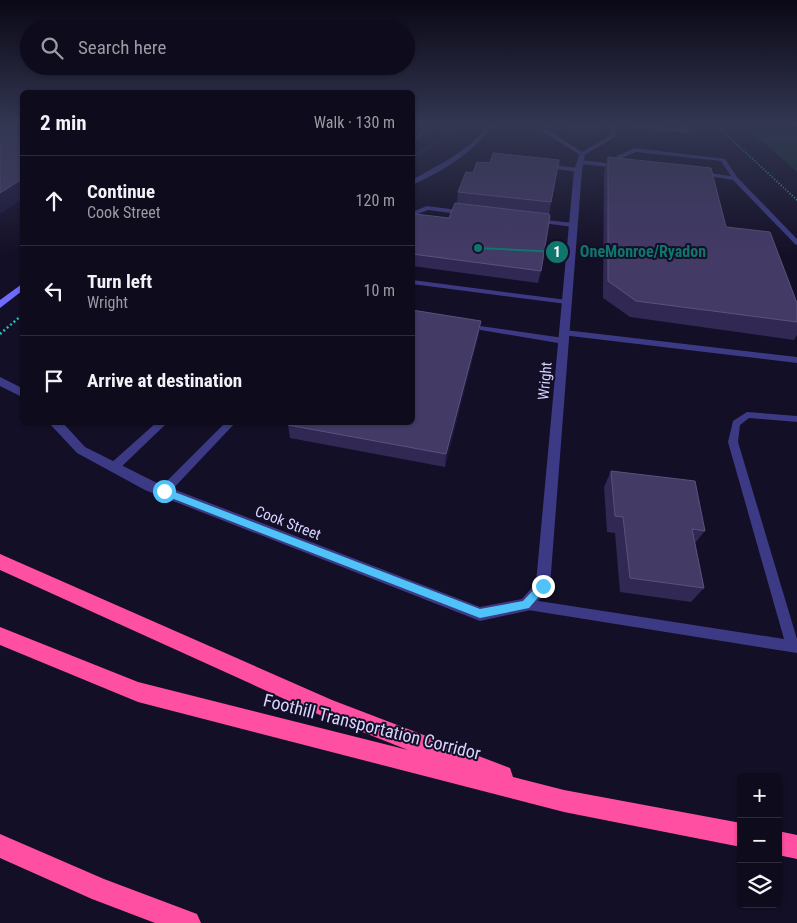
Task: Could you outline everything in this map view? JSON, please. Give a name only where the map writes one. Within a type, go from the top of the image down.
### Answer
[{"type":"highway","points":[[0,562],[330,709],[564,800]]},
{"type":"highway","name":"Foothill Transportation Corridor","points":[[0,636],[138,692],[564,800],[737,834]]},
{"type":"highway","points":[[782,844],[797,846]]},
{"type":"highway","points":[[0,846],[101,890],[188,923]]},
{"type":"street","name":"Wright","points":[[526,605],[543,586],[579,169]]},
{"type":"street","points":[[0,305],[20,289]]},
{"type":"street","points":[[0,381],[20,392]]},
{"type":"street","name":"Cook Street","points":[[57,425],[82,450],[164,491],[480,614],[526,605]]},
{"type":"lane","points":[[415,181],[435,169]]},
{"type":"lane","points":[[729,169],[735,178],[797,243]]},
{"type":"lane","points":[[696,174],[735,178]]},
{"type":"lane","points":[[415,213],[427,208],[474,214]]},
{"type":"lane","points":[[532,220],[574,225]]},
{"type":"lane","points":[[415,282],[567,302]]},
{"type":"lane","points":[[460,324],[564,337],[797,360]]},
{"type":"lane","points":[[526,605],[795,647],[733,442],[736,423],[747,415],[797,419]]},
{"type":"lane","points":[[114,467],[161,425]]},
{"type":"lane","points":[[164,491],[229,425]]},
{"type":"path","points":[[764,169],[797,200]]},
{"type":"path","points":[[0,334],[20,317]]},
{"type":"building","points":[[0,169],[20,169],[20,180],[0,193]]},
{"type":"building","points":[[474,169],[557,169],[551,202],[458,192],[466,172],[473,173]]},
{"type":"building","points":[[608,169],[711,169],[726,227],[770,232],[797,303],[797,322],[636,301],[608,281]]},
{"type":"building","points":[[455,203],[549,214],[541,271],[415,254],[415,214],[449,218]]},
{"type":"building","points":[[415,310],[481,321],[446,454],[288,425],[415,425]]},
{"type":"building","points":[[611,471],[695,481],[705,531],[692,529],[704,588],[630,578],[623,517],[615,516]]},
{"type":"place","name":"OneMonroe/Ryadon","points":[[478,248]]},
{"type":"route","points":[[164,491],[224,516],[480,614],[526,605],[543,586]]}]
